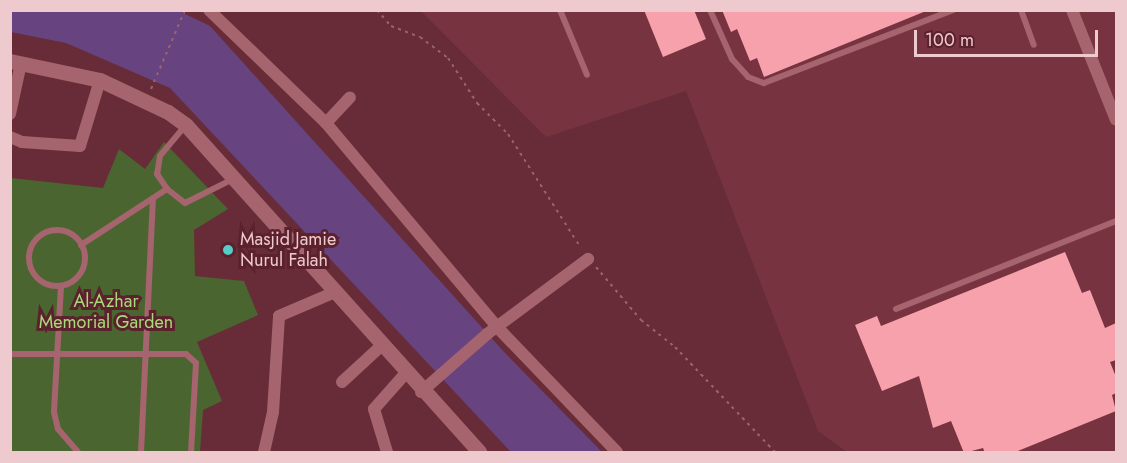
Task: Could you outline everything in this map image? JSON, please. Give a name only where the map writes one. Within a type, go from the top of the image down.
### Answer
[{"type":"street","points":[[209,10],[326,123],[498,328],[617,453]]},
{"type":"street","points":[[1072,10],[1116,120]]},
{"type":"street","points":[[10,114],[16,62],[100,80],[168,112],[186,125],[421,392],[479,453]]},
{"type":"street","points":[[10,137],[80,146],[100,80]]},
{"type":"street","points":[[326,123],[350,97]]},
{"type":"street","points":[[421,392],[435,377],[487,334],[588,259]]},
{"type":"street","points":[[264,453],[273,412],[279,316],[334,292]]},
{"type":"street","points":[[342,382],[381,346]]},
{"type":"street","points":[[387,453],[374,409],[405,374]]},
{"type":"lane","points":[[560,10],[586,75]]},
{"type":"lane","points":[[710,10],[732,58],[748,77],[764,83],[953,10]]},
{"type":"lane","points":[[1021,10],[1034,45]]},
{"type":"lane","points":[[186,125],[160,156],[157,174],[167,189],[185,202],[233,178]]},
{"type":"lane","points":[[81,245],[167,189]]},
{"type":"lane","points":[[141,453],[153,198]]},
{"type":"lane","points":[[896,309],[1116,220]]},
{"type":"lane","points":[[62,286],[42,282],[34,276],[29,266],[31,246],[46,232],[56,230],[66,232],[81,245],[82,270],[62,286],[56,422],[78,453]]},
{"type":"lane","points":[[10,354],[146,352],[186,354],[196,363],[191,453]]},
{"type":"path","points":[[152,86],[185,10]]},
{"type":"path","points":[[377,10],[391,26],[420,37],[447,58],[477,103],[508,134],[588,259],[641,320],[675,347],[775,453]]},
{"type":"shaded area","points":[[10,11],[179,11],[210,26],[505,353],[602,452],[511,452],[170,88],[66,43],[11,32]]},
{"type":"shaded area","points":[[421,11],[1116,11],[1116,452],[847,452],[818,431],[686,91],[546,137]]},
{"type":"green space","name":"Al-Azhar Memorial Garden","points":[[164,142],[228,209],[194,230],[195,276],[244,281],[258,315],[197,342],[222,401],[203,410],[200,452],[11,452],[11,178],[103,188],[119,149],[145,169]]},
{"type":"building","points":[[644,10],[694,10],[706,39],[663,57]]},
{"type":"building","points":[[722,10],[926,11],[764,77],[757,58],[750,61],[737,29],[731,32]]},
{"type":"building","points":[[1065,252],[1082,293],[1090,290],[1105,328],[1116,323],[1116,360],[1110,362],[1116,377],[1116,393],[1112,395],[1116,411],[1013,453],[985,453],[983,448],[964,453],[951,421],[933,428],[919,376],[882,391],[855,325],[877,316],[881,326]]},
{"type":"place","name":"Masjid Jamie Nurul Falah","points":[[228,250]]}]
